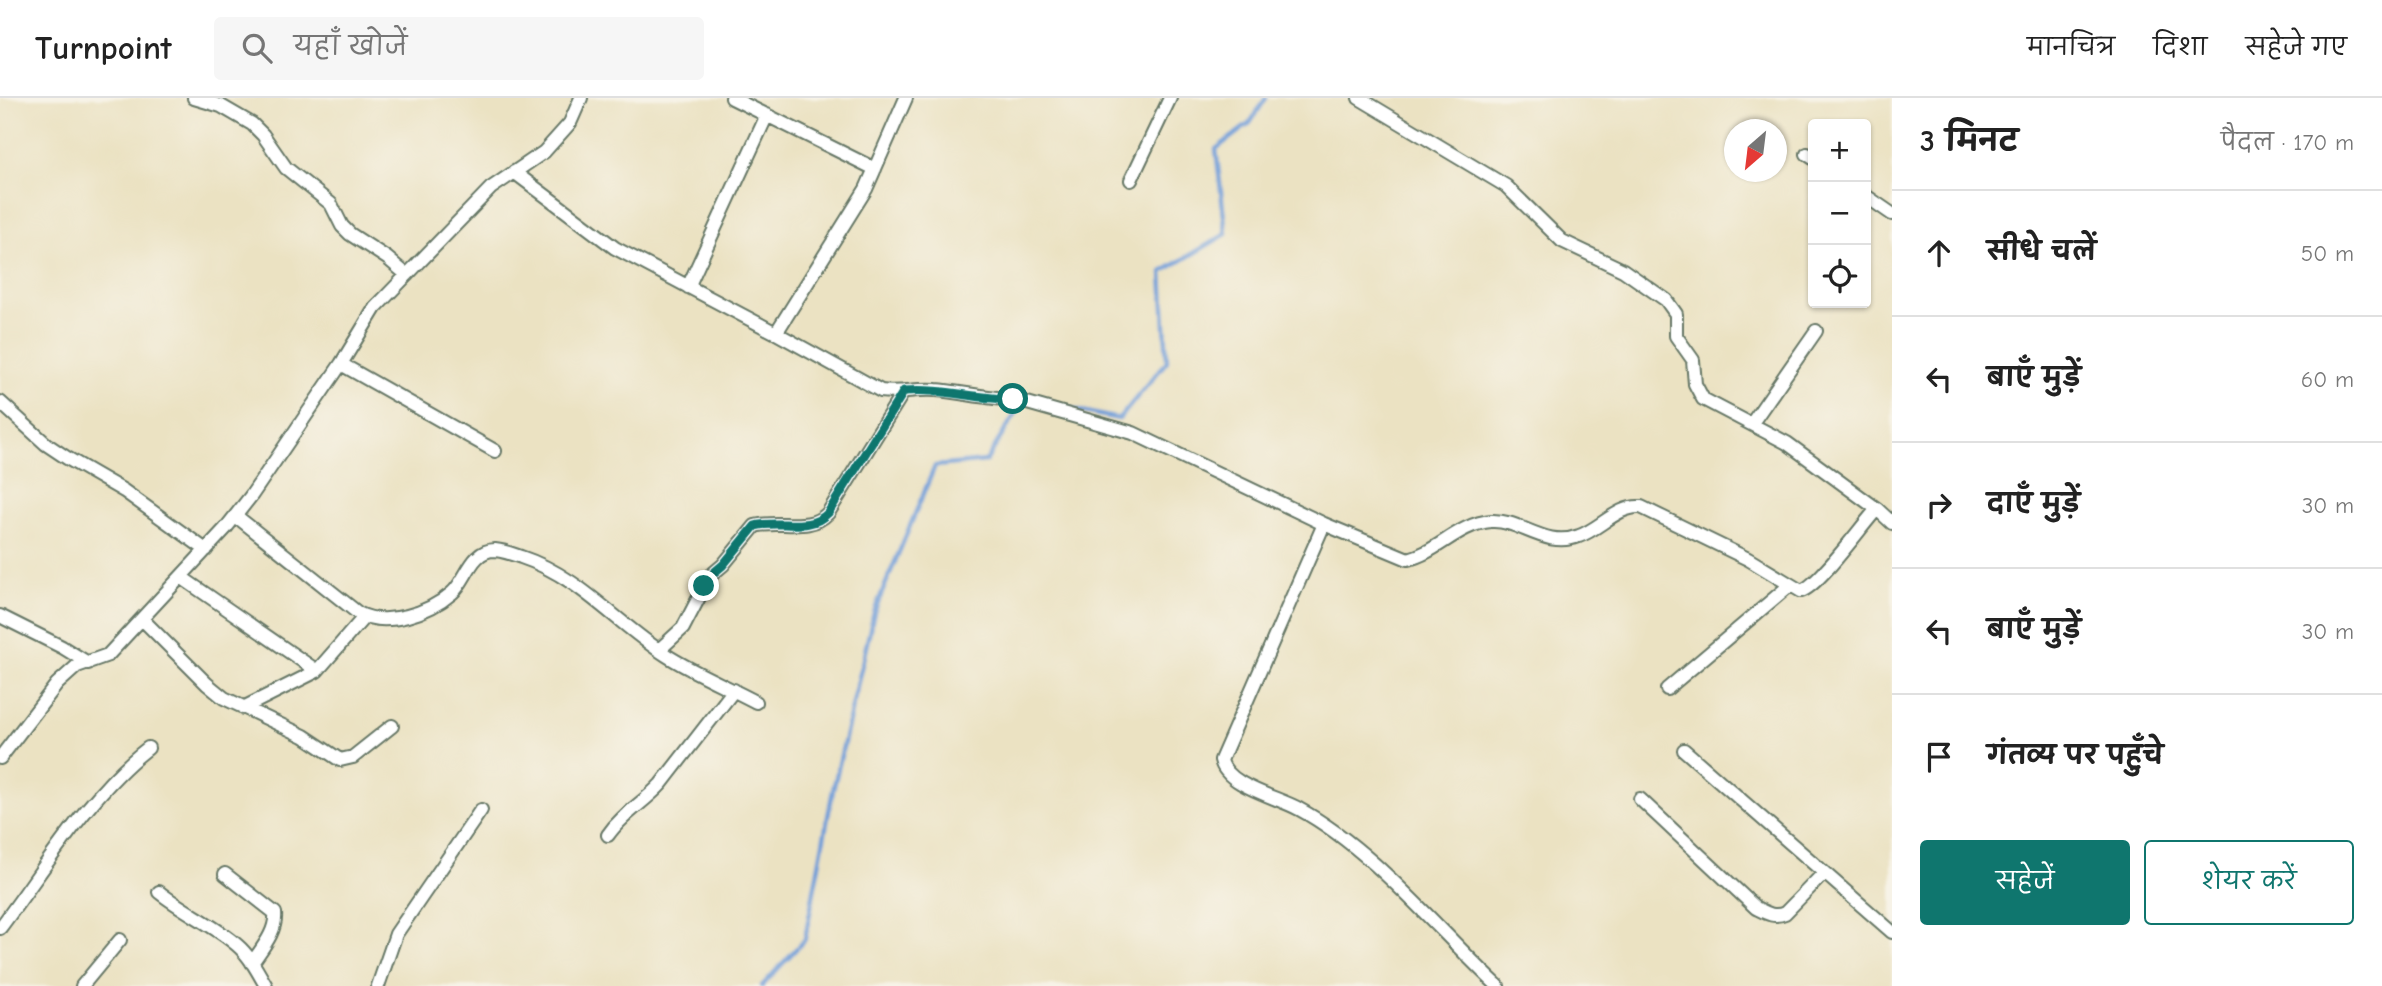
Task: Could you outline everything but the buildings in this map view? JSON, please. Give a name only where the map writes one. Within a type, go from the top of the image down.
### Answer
[{"type":"street","points":[[194,98],[221,106],[252,124],[286,168],[331,204],[342,226],[350,234],[387,258],[407,275]]},
{"type":"street","points":[[0,758],[57,684],[77,667],[108,655],[236,516],[341,364],[375,308],[491,188],[544,152],[570,123],[581,98]]},
{"type":"street","points":[[732,98],[875,169]]},
{"type":"street","points":[[776,333],[866,189],[906,98]]},
{"type":"street","points":[[1131,180],[1170,98]]},
{"type":"street","points":[[1359,98],[1506,186],[1562,241],[1623,271],[1666,300],[1676,314],[1675,336],[1693,360],[1697,391],[1710,404],[1787,443],[1892,523]]},
{"type":"street","points":[[688,287],[766,115]]},
{"type":"street","points":[[514,172],[615,248],[881,391],[937,390],[994,399],[1013,399],[1133,433],[1324,524],[1408,559],[1419,556],[1452,534],[1488,521],[1498,521],[1541,537],[1562,540],[1580,536],[1631,506],[1641,508],[1748,559],[1801,591],[1808,589],[1877,509]]},
{"type":"street","points":[[1871,200],[1892,214]]},
{"type":"street","points":[[1752,423],[1816,331]]},
{"type":"street","points":[[341,364],[495,451]]},
{"type":"street","points":[[659,650],[683,628],[710,576],[723,565],[755,526],[763,523],[810,523],[820,521],[828,513],[904,391]]},
{"type":"street","points":[[0,402],[46,444],[124,491],[206,550]]},
{"type":"street","points":[[236,516],[365,616],[382,621],[392,620],[435,603],[459,586],[477,558],[494,550],[536,562],[555,570],[597,600],[659,650],[756,702]]},
{"type":"street","points":[[1324,524],[1221,760],[1223,768],[1239,782],[1299,808],[1345,840],[1387,877],[1498,986]]},
{"type":"street","points":[[181,577],[317,671]]},
{"type":"street","points":[[1667,689],[1790,586]]},
{"type":"street","points":[[0,615],[88,663]]},
{"type":"street","points":[[243,708],[317,671],[365,616]]},
{"type":"street","points":[[142,619],[224,698],[304,736],[340,760],[353,757],[392,726]]},
{"type":"street","points":[[608,835],[619,820],[661,784],[734,690]]},
{"type":"street","points":[[0,928],[119,771],[148,748]]},
{"type":"street","points":[[1684,750],[1892,932]]},
{"type":"street","points":[[1640,799],[1748,901],[1767,914],[1785,914],[1824,873]]},
{"type":"street","points":[[378,986],[396,934],[481,810]]},
{"type":"street","points":[[225,874],[275,913],[271,932],[252,963]]},
{"type":"street","points":[[159,892],[237,945],[266,986]]},
{"type":"street","points":[[82,986],[120,940]]},
{"type":"waterway","points":[[1061,407],[1119,419],[1167,361],[1162,272],[1226,234],[1216,149],[1250,123],[1266,98]]},
{"type":"waterway","points":[[762,986],[805,939],[833,790],[874,612],[935,466],[986,461],[1021,405]]},
{"type":"route","points":[[704,586],[755,526],[763,523],[797,524],[820,521],[828,513],[904,391],[937,390],[994,399],[1013,399]]}]
